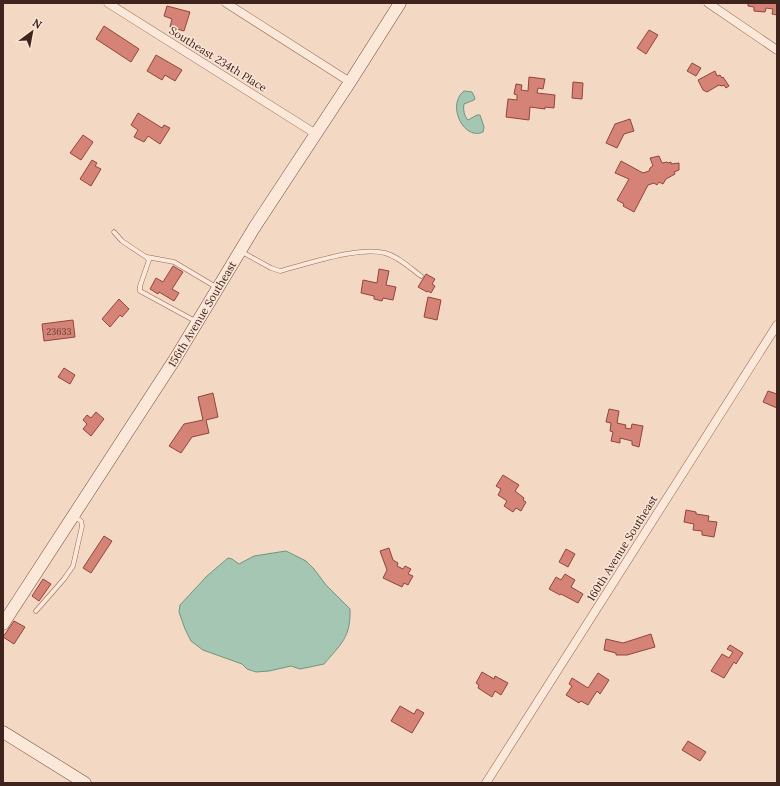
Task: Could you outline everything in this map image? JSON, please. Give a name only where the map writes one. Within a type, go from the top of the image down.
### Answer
[{"type":"street","name":"Southeast 234th Place","points":[[108,3],[316,134]]},
{"type":"street","points":[[226,3],[350,82]]},
{"type":"street","name":"156th Avenue Southeast","points":[[3,624],[74,516],[175,358],[240,251],[400,3]]},
{"type":"street","points":[[708,3],[777,50]]},
{"type":"street","name":"160th Avenue Southeast","points":[[486,783],[777,325]]},
{"type":"street","points":[[3,732],[85,783]]},
{"type":"lane","points":[[114,232],[122,241],[146,257],[174,262],[217,288]]},
{"type":"lane","points":[[240,251],[271,268],[280,270],[340,255],[372,251],[385,253],[398,259],[421,276]]},
{"type":"lane","points":[[146,257],[149,260],[140,286],[140,291],[197,322]]},
{"type":"lane","points":[[36,611],[64,579],[73,566],[82,526],[81,521],[74,516]]},
{"type":"shaded area","points":[[464,91],[472,92],[475,98],[474,100],[464,104],[466,117],[468,120],[480,115],[484,127],[483,132],[476,133],[469,131],[464,127],[460,120],[457,112],[457,105],[459,97]]},
{"type":"shaded area","points":[[286,551],[306,561],[326,585],[350,609],[349,627],[344,640],[324,664],[300,669],[291,666],[269,671],[256,672],[247,669],[242,664],[203,650],[191,641],[179,612],[180,605],[207,576],[228,558],[239,564],[254,556]]},
{"type":"building","points":[[748,3],[777,3],[777,15],[772,14],[773,9],[766,8],[765,12],[754,11],[754,7],[748,6]]},
{"type":"building","points":[[167,6],[190,12],[184,31],[170,27],[172,19],[164,16]]},
{"type":"building","points":[[104,26],[139,49],[131,62],[96,39]]},
{"type":"building","points":[[649,30],[658,35],[646,54],[637,48]]},
{"type":"building","points":[[156,55],[182,70],[175,81],[165,75],[162,80],[147,71]]},
{"type":"building","points":[[692,63],[701,68],[696,76],[687,71]]},
{"type":"building","points":[[715,71],[717,76],[720,75],[722,78],[723,77],[729,86],[726,88],[724,85],[719,85],[707,92],[703,90],[698,80]]},
{"type":"building","points":[[529,77],[545,79],[543,89],[538,88],[537,93],[555,95],[554,108],[545,107],[545,109],[530,107],[529,120],[506,117],[508,99],[517,100],[517,95],[514,94],[516,84],[522,85],[521,90],[528,91]]},
{"type":"building","points":[[573,82],[583,83],[582,99],[572,98]]},
{"type":"building","points":[[138,113],[162,128],[164,125],[170,128],[160,144],[148,136],[144,142],[134,137],[138,130],[131,125]]},
{"type":"building","points":[[630,119],[634,131],[624,134],[617,148],[606,143],[615,124]]},
{"type":"building","points":[[83,135],[93,142],[81,160],[70,153]]},
{"type":"building","points":[[659,156],[662,163],[679,163],[679,170],[674,172],[675,174],[666,179],[663,184],[659,182],[657,185],[654,183],[648,185],[634,212],[623,206],[624,204],[617,200],[629,179],[615,173],[621,161],[643,173],[649,171],[653,166],[650,158]]},
{"type":"building","points":[[92,160],[97,163],[95,166],[101,169],[91,186],[80,179]]},
{"type":"building","points":[[173,266],[183,272],[172,289],[179,293],[174,301],[159,292],[158,294],[150,289],[156,278],[163,282]]},
{"type":"building","points":[[379,269],[389,271],[386,285],[396,287],[393,300],[383,298],[382,301],[374,299],[374,296],[361,293],[363,280],[377,283]]},
{"type":"building","points":[[426,274],[435,279],[432,284],[435,286],[431,293],[418,287]]},
{"type":"building","points":[[428,297],[441,300],[437,320],[424,317]]},
{"type":"building","points":[[119,299],[129,309],[122,317],[120,315],[110,327],[102,319]]},
{"type":"building","points":[[73,320],[75,337],[44,341],[42,324]]},
{"type":"building","points":[[64,368],[75,375],[70,384],[58,377]]},
{"type":"building","points":[[768,391],[777,394],[777,408],[763,402]]},
{"type":"building","points":[[213,393],[218,417],[206,420],[209,433],[192,437],[181,453],[169,446],[184,424],[203,420],[198,397]]},
{"type":"building","points":[[609,409],[619,411],[617,423],[626,425],[625,428],[631,429],[632,424],[643,426],[639,447],[632,445],[632,441],[620,438],[620,443],[611,441],[613,432],[610,431],[611,423],[606,422]]},
{"type":"building","points":[[96,412],[104,419],[91,436],[83,429],[87,424],[83,420],[87,415],[91,418]]},
{"type":"building","points":[[503,475],[519,485],[515,491],[524,498],[523,500],[526,502],[521,511],[516,508],[513,512],[504,506],[507,501],[498,495],[501,489],[496,486]]},
{"type":"building","points":[[686,510],[696,512],[696,514],[709,516],[708,521],[717,522],[714,537],[702,535],[702,531],[693,530],[694,524],[684,522]]},
{"type":"building","points":[[104,536],[112,541],[91,573],[83,568]]},
{"type":"building","points":[[389,548],[393,560],[398,563],[397,566],[403,569],[405,566],[411,569],[408,574],[413,576],[408,585],[404,583],[402,587],[383,578],[387,570],[380,551]]},
{"type":"building","points":[[566,549],[575,554],[568,567],[559,562]]},
{"type":"building","points":[[565,574],[575,580],[571,587],[583,594],[578,603],[549,589],[556,577],[561,580]]},
{"type":"building","points":[[43,579],[51,584],[39,601],[32,596]]},
{"type":"building","points":[[14,621],[25,627],[14,644],[3,637]]},
{"type":"building","points":[[651,634],[655,647],[627,655],[616,655],[616,653],[604,650],[606,639],[623,643]]},
{"type":"building","points":[[730,645],[743,653],[736,664],[734,662],[724,678],[711,671],[722,654],[729,658],[733,652],[727,649]]},
{"type":"building","points":[[482,672],[494,679],[495,676],[508,683],[501,695],[495,691],[492,697],[478,688],[479,685],[476,683]]},
{"type":"building","points":[[598,673],[609,680],[600,694],[597,691],[588,705],[581,701],[579,703],[566,695],[572,686],[569,684],[572,678],[588,688]]},
{"type":"building","points":[[400,706],[414,714],[417,709],[424,713],[412,733],[391,721]]},
{"type":"building","points":[[688,741],[706,752],[700,761],[682,750]]}]
